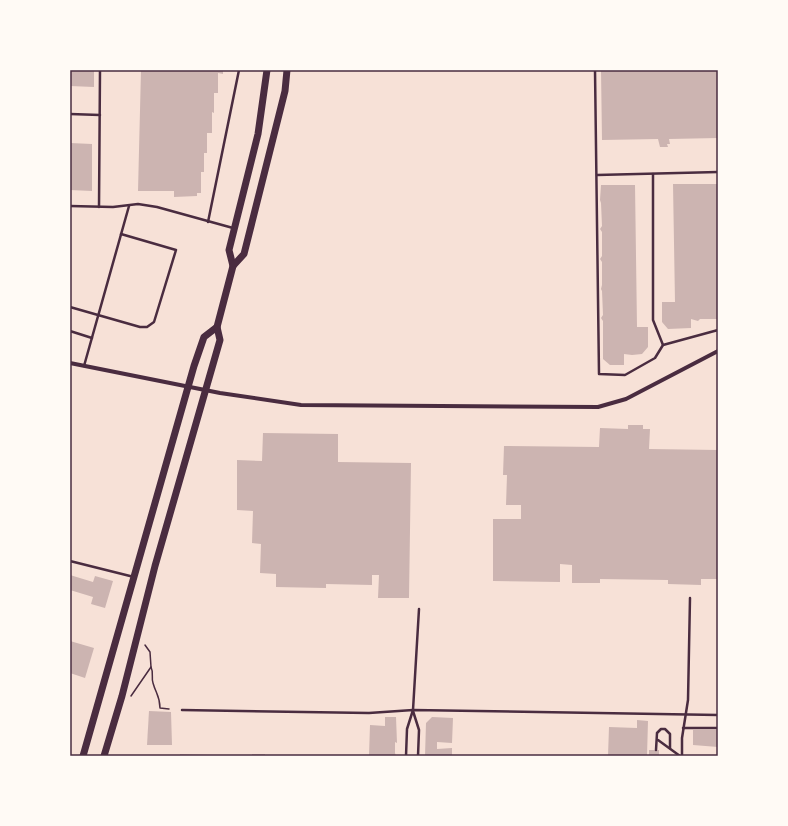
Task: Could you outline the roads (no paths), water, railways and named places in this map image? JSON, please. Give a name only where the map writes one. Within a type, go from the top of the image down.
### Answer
[{"type":"main road","points":[[233,266],[229,250],[258,134],[268,70]]},
{"type":"main road","points":[[104,756],[122,696],[155,566],[220,340],[217,327],[233,266],[244,254],[285,91],[287,70]]},
{"type":"main road","points":[[83,756],[188,386],[204,337],[217,327]]},
{"type":"street","points":[[70,363],[205,390],[302,405],[598,407],[626,398],[718,351]]},
{"type":"lane","points":[[99,207],[100,70]]},
{"type":"lane","points":[[208,222],[239,70]]},
{"type":"lane","points":[[596,70],[599,374],[625,375],[655,358],[663,345],[718,330]]},
{"type":"lane","points":[[70,114],[100,115]]},
{"type":"lane","points":[[597,175],[718,172]]},
{"type":"lane","points":[[653,174],[653,320],[663,345]]},
{"type":"lane","points":[[70,206],[99,207],[129,206],[138,204],[157,206],[235,229]]},
{"type":"lane","points":[[84,366],[129,206]]},
{"type":"lane","points":[[70,307],[140,327],[148,327],[154,322],[176,250],[121,234]]},
{"type":"lane","points":[[70,331],[92,338]]},
{"type":"lane","points":[[70,561],[134,577]]},
{"type":"lane","points":[[681,756],[683,728],[688,700],[690,598]]},
{"type":"lane","points":[[406,756],[407,729],[413,710],[419,609]]},
{"type":"lane","points":[[182,710],[369,714],[413,710],[718,715]]},
{"type":"lane","points":[[413,710],[419,730],[418,756]]},
{"type":"lane","points":[[683,728],[718,728]]},
{"type":"lane","points":[[656,750],[658,740],[657,733],[662,729],[665,729],[670,734],[670,748]]},
{"type":"lane","points":[[658,740],[681,756]]}]
